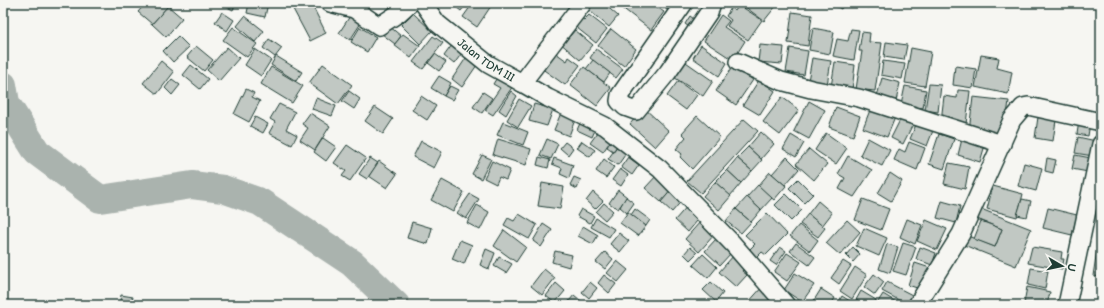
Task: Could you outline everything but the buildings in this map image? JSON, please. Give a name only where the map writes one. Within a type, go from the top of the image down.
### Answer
[{"type":"street","points":[[330,3],[354,9],[379,26],[399,13],[410,3]]},
{"type":"street","name":"Jalan TDM III","points":[[430,7],[437,23],[488,64],[522,83],[583,3]]},
{"type":"street","points":[[684,3],[620,94],[620,101],[632,110],[636,111],[668,72],[709,12],[712,3]]},
{"type":"street","points":[[738,62],[781,81],[811,89],[859,98],[1002,144]]},
{"type":"street","points":[[522,83],[548,98],[605,126],[660,169],[733,244],[786,305]]},
{"type":"street","points":[[917,305],[962,234],[1012,120],[1024,107],[1028,106],[1101,122]]},
{"type":"street","points":[[1067,305],[1101,144]]},
{"type":"waterway","points":[[3,85],[6,103],[37,152],[100,199],[192,185],[223,189],[260,202],[352,263],[396,305]]}]
